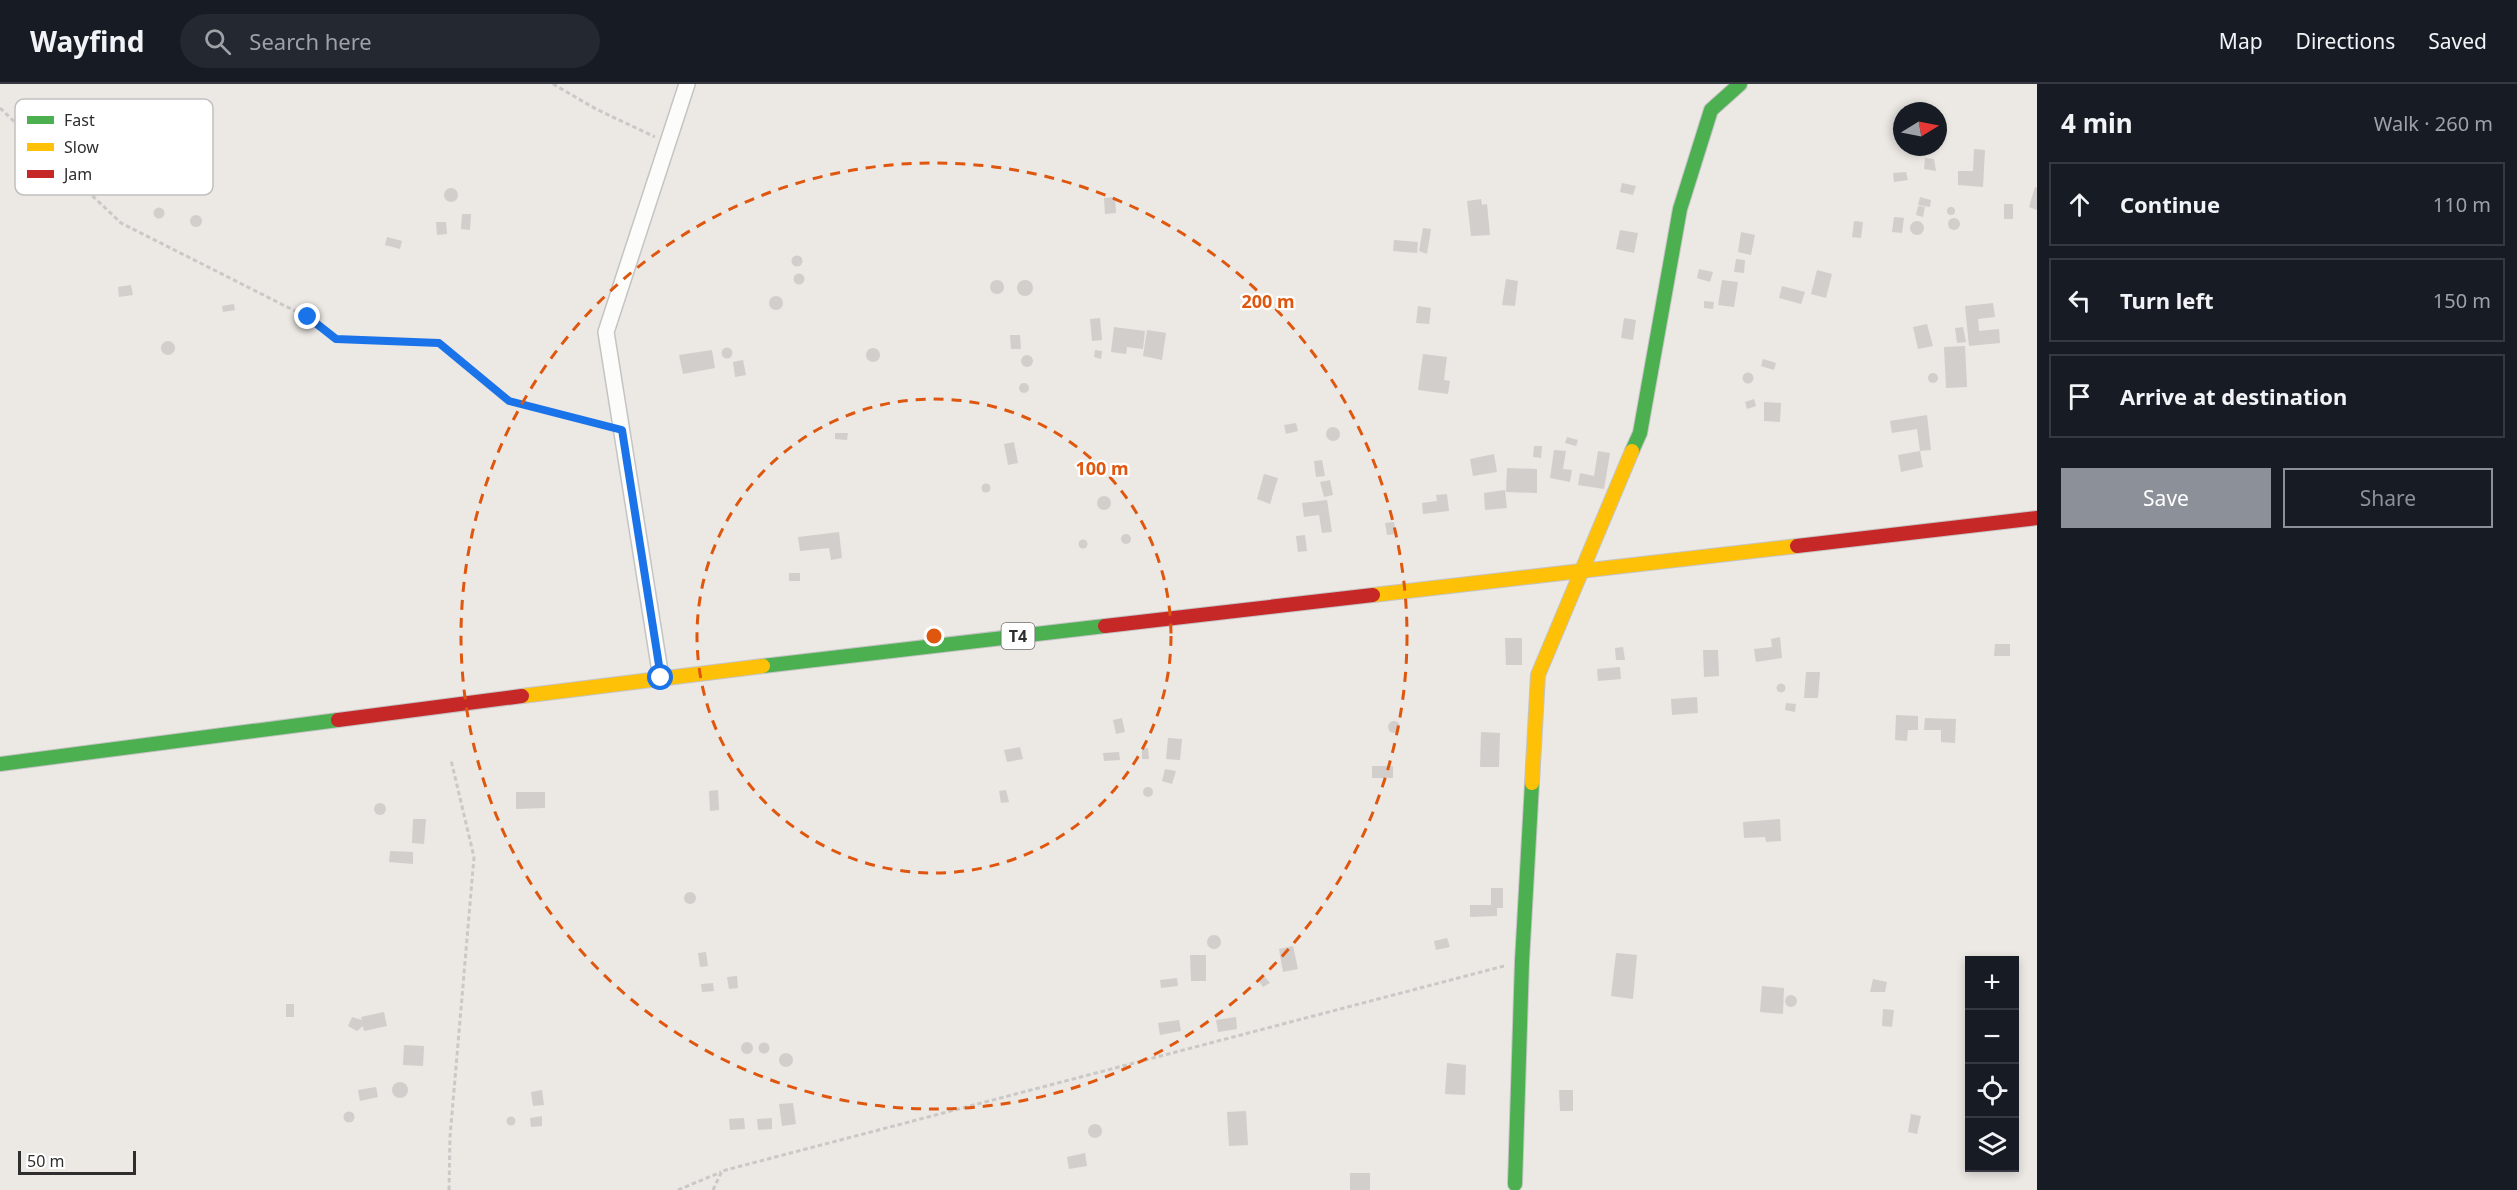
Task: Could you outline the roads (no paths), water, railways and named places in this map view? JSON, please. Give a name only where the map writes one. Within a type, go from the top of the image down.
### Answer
[{"type":"main road","points":[[1515,1184],[1522,961],[1538,675],[1640,433],[1680,209],[1711,110],[1740,84]]},
{"type":"main road","name":"T4","points":[[0,764],[661,678],[2037,518]]},
{"type":"street","points":[[661,678],[606,332],[687,84]]}]
